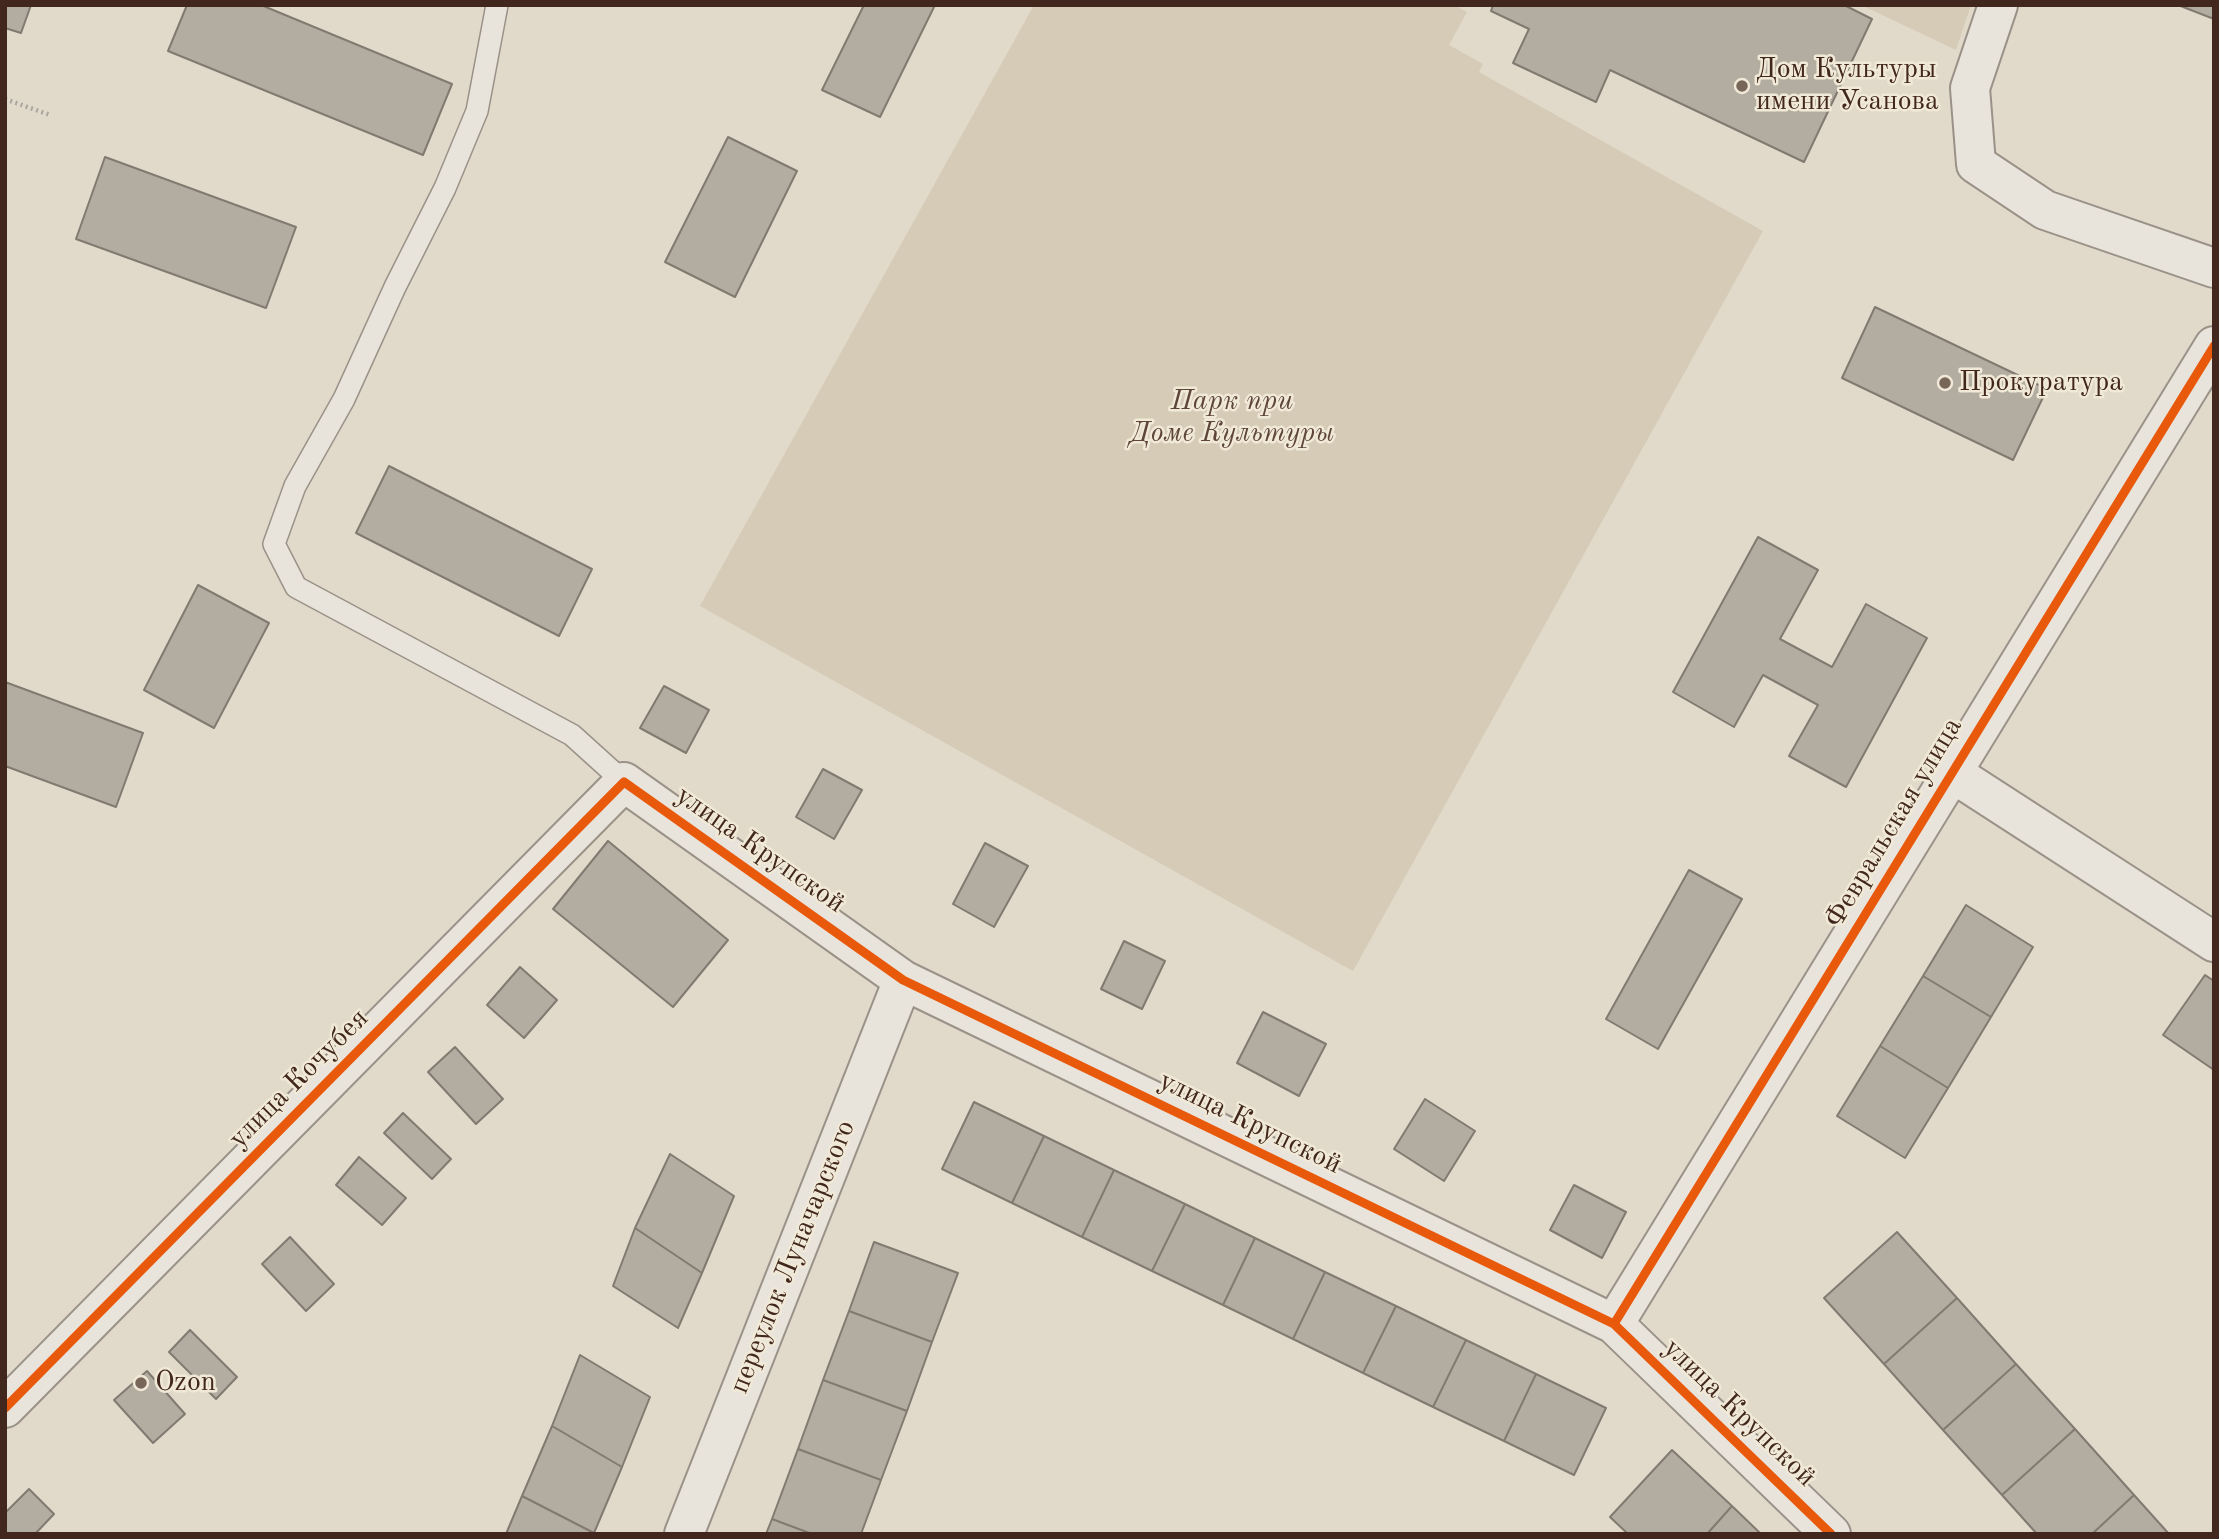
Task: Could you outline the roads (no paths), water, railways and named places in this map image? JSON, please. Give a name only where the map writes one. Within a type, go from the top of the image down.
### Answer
[{"type":"street","points":[[1998,5],[1970,88],[1976,164],[2045,210],[2214,268]]},
{"type":"street","name":"Февральская улица","points":[[1614,1324],[2214,346]]},
{"type":"street","name":"Февральская улица","points":[[1951,772],[2214,942]]},
{"type":"street","name":"улица Крупской","points":[[624,782],[903,980],[1614,1324],[1831,1534]]},
{"type":"street","name":"улица Кочубея","points":[[5,1409],[624,782]]},
{"type":"street","name":"переулок Луначарского","points":[[684,1534],[903,980]]},
{"type":"lane","points":[[497,5],[477,111],[445,188],[395,287],[344,399],[295,486],[274,544],[296,587],[572,735],[624,782]]},
{"type":"place","name":"Дом Культуры имени Усанова","points":[[1742,86]]},
{"type":"place","name":"Прокуратура","points":[[1945,383]]},
{"type":"place","name":"Ozon","points":[[141,1383]]},
{"type":"park label","name":"Парк при Доме Культуры","points":[[1232,418]]}]
